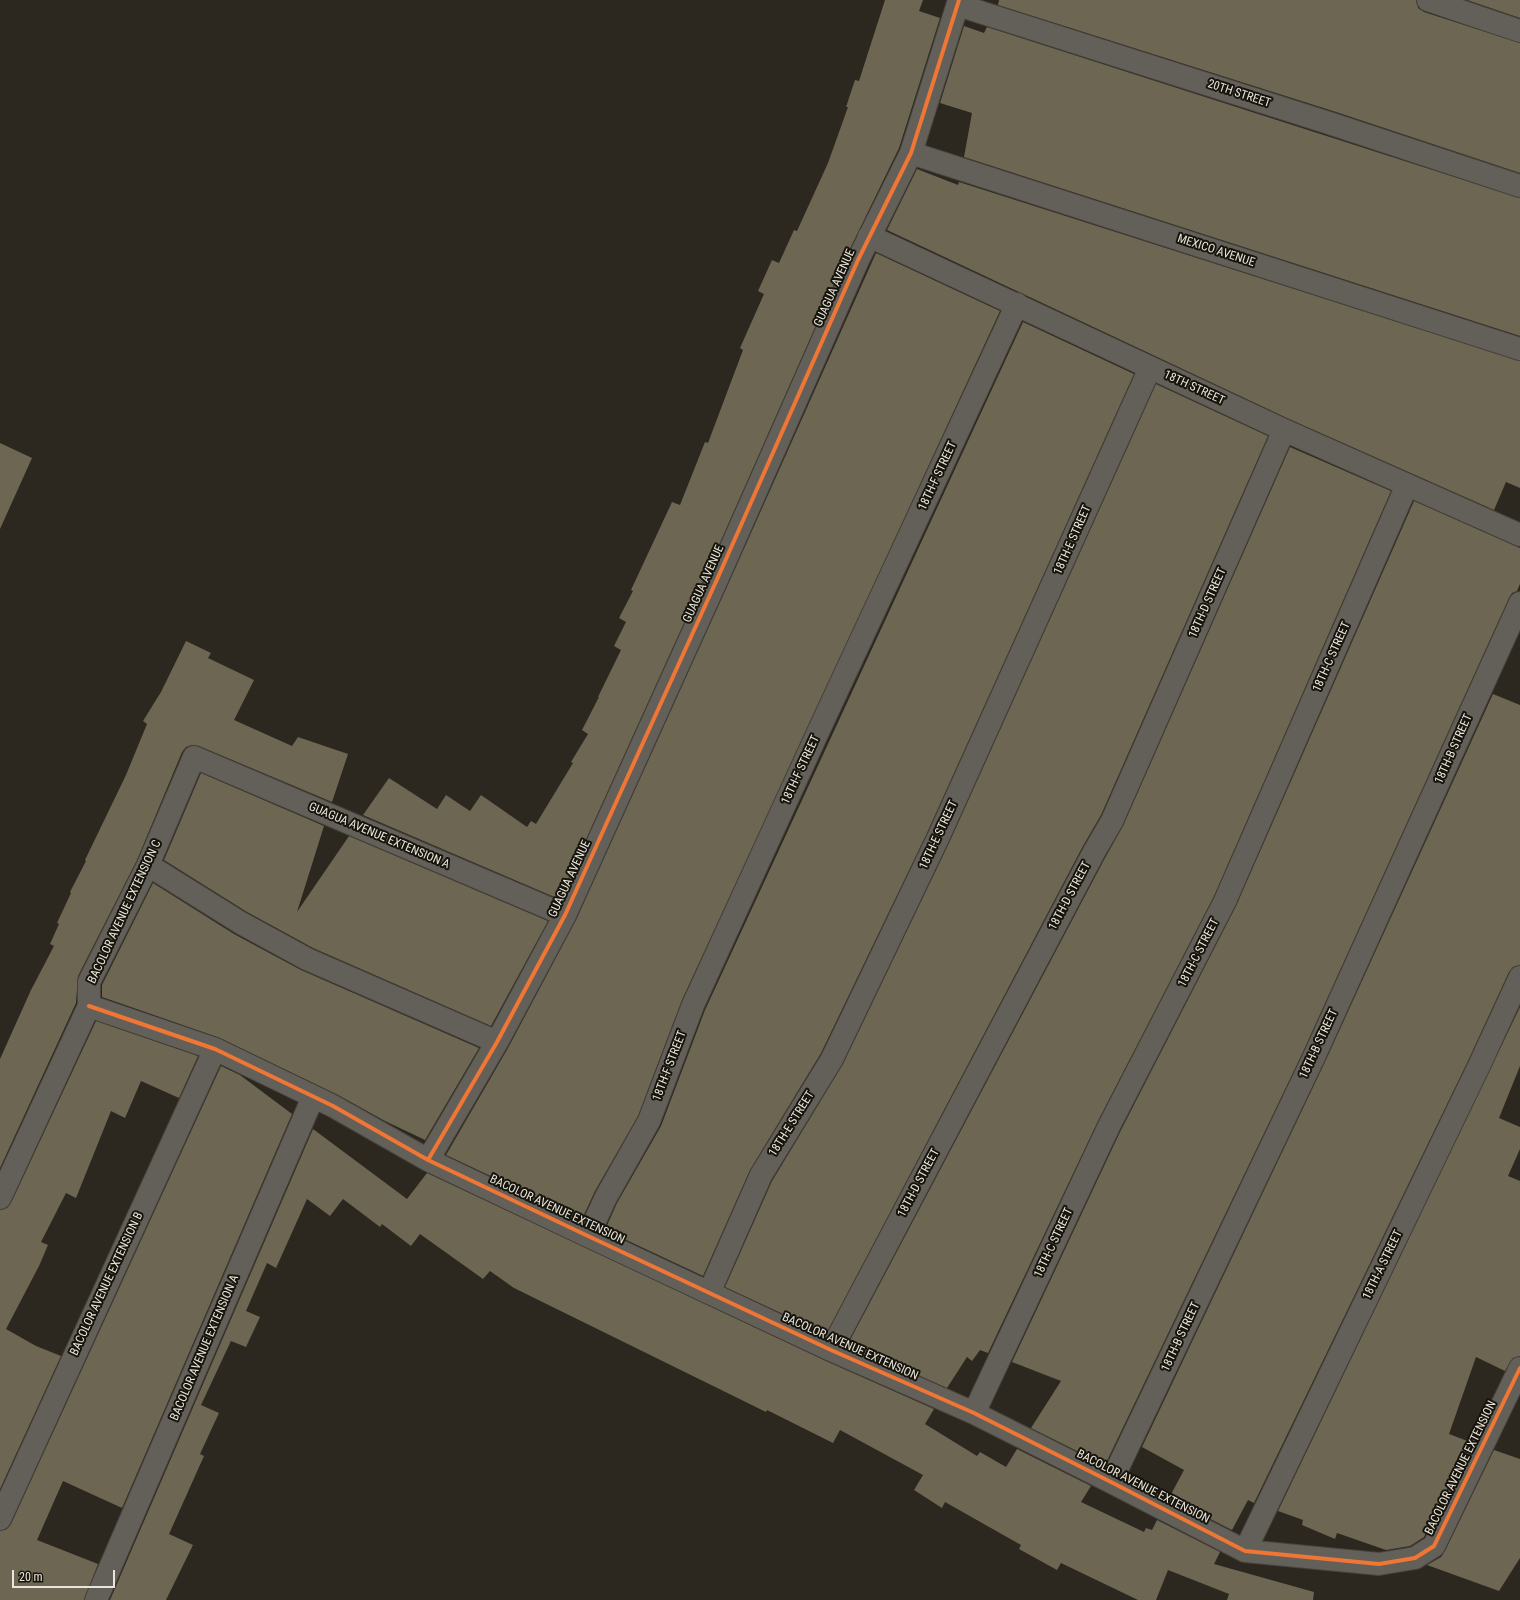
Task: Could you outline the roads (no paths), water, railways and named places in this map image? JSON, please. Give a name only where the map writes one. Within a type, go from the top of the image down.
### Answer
[{"type":"street","points":[[1428,0],[1520,31]]},
{"type":"street","name":"GUAGUA AVENUE","points":[[428,1160],[497,1042],[565,916],[719,575],[869,236],[911,153],[959,2]]},
{"type":"street","name":"20TH STREET","points":[[959,2],[1329,122],[1520,186]]},
{"type":"street","name":"MEXICO AVENUE","points":[[911,153],[1520,349]]},
{"type":"street","name":"18TH STREET","points":[[869,236],[1284,430],[1520,535]]},
{"type":"street","name":"18TH-F STREET","points":[[588,1236],[606,1197],[649,1121],[693,1005],[821,725],[1017,304]]},
{"type":"street","name":"18TH-E STREET","points":[[709,1293],[761,1175],[832,1059],[928,860],[1150,368]]},
{"type":"street","name":"18TH-D STREET","points":[[831,1350],[1094,852],[1112,821],[1284,430]]},
{"type":"street","name":"18TH-C STREET","points":[[974,1413],[1109,1126],[1225,901],[1407,485]]},
{"type":"street","name":"18TH-B STREET","points":[[1111,1482],[1313,1059],[1520,603]]},
{"type":"street","name":"GUAGUA AVENUE EXTENSION A","points":[[194,757],[565,916]]},
{"type":"street","name":"BACOLOR AVENUE EXTENSION C","points":[[0,1198],[88,1006],[90,982],[148,865],[194,757]]},
{"type":"street","points":[[148,865],[241,923],[307,959],[497,1042]]},
{"type":"street","name":"18TH-A STREET","points":[[1245,1551],[1478,1068],[1520,977]]},
{"type":"street","name":"BACOLOR AVENUE EXTENSION","points":[[88,1006],[215,1049],[333,1106],[428,1160],[831,1350],[974,1413],[1245,1551],[1379,1564],[1415,1558],[1434,1546],[1520,1368]]},
{"type":"street","name":"BACOLOR AVENUE EXTENSION B","points":[[0,1520],[215,1049]]},
{"type":"street","name":"BACOLOR AVENUE EXTENSION A","points":[[96,1600],[313,1097]]}]
